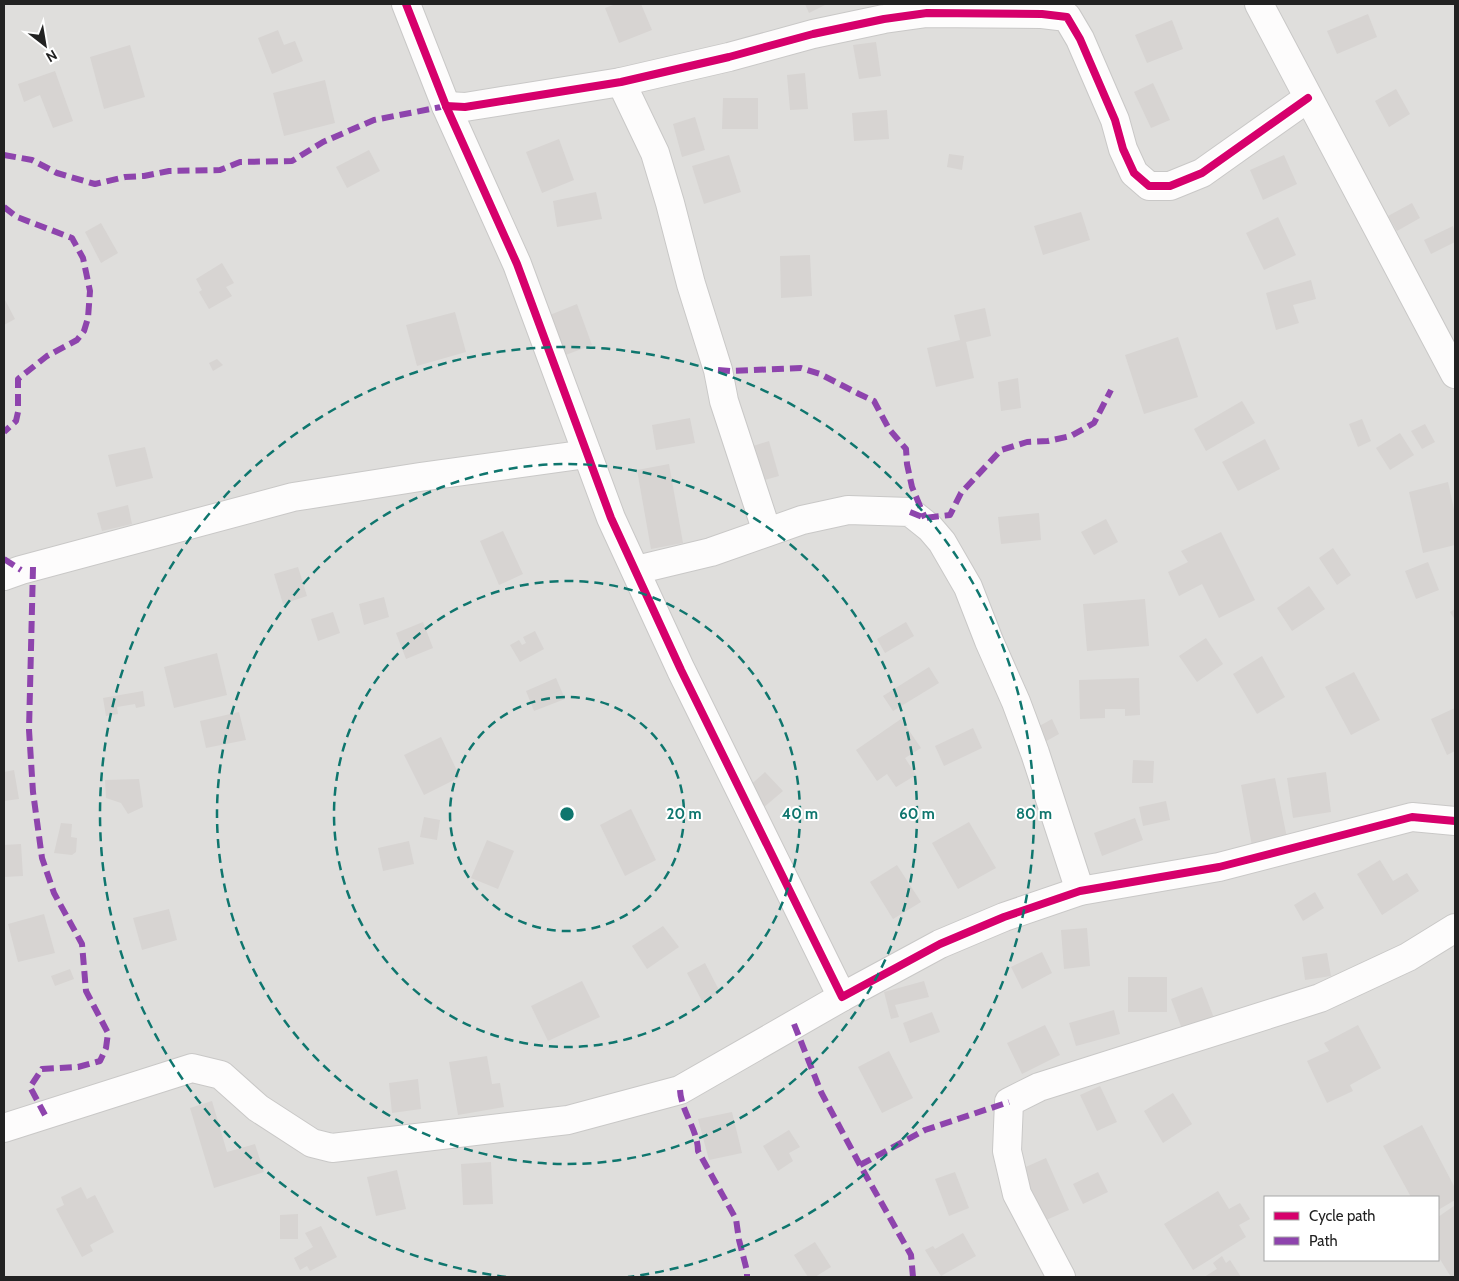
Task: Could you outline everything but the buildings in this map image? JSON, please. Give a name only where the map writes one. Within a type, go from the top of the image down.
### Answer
[{"type":"street","points":[[406,4],[446,106],[517,264],[611,518],[681,670],[842,997]]},
{"type":"street","points":[[1258,4],[1455,374]]},
{"type":"street","points":[[446,106],[465,107],[621,82],[812,34],[884,19],[919,14],[996,13],[1067,17],[1088,57],[1115,120],[1134,173],[1149,186],[1170,186],[1202,173],[1308,98]]},
{"type":"street","points":[[621,82],[655,153],[691,284],[718,370],[724,401],[767,532]]},
{"type":"street","points":[[4,576],[293,497],[587,454]]},
{"type":"street","points":[[636,570],[711,552],[802,520],[848,510],[910,512],[930,528],[942,542],[968,587],[1035,753],[1080,890]]},
{"type":"street","points":[[4,1128],[192,1068],[221,1076],[258,1108],[312,1142],[332,1148],[568,1120],[680,1090],[842,997],[940,944],[1004,917],[1080,890],[1219,867],[1412,817],[1455,821]]},
{"type":"street","points":[[1061,1277],[1017,1194],[1007,1151],[1009,1102],[1039,1087],[1320,998],[1408,957],[1455,928]]},
{"type":"shaded area","points":[[4,4],[1455,4],[1455,1277],[4,1277]]},
{"type":"marked path","points":[[4,155],[32,160],[57,173],[95,184],[125,177],[144,176],[169,171],[220,170],[240,162],[292,161],[323,142],[374,120],[446,106]]},
{"type":"marked path","points":[[4,207],[17,217],[72,238],[83,258],[90,291],[88,318],[84,331],[77,340],[47,356],[18,379],[18,412],[16,421],[4,432]]},
{"type":"marked path","points":[[718,370],[801,368],[820,374],[874,401],[889,429],[906,449],[912,487],[925,518]]},
{"type":"marked path","points":[[910,512],[925,518],[950,515],[961,493],[1001,450],[1027,442],[1048,441],[1071,436],[1094,423],[1111,390]]},
{"type":"marked path","points":[[4,559],[21,570]]},
{"type":"marked path","points":[[33,567],[29,730],[33,792],[42,858],[54,893],[82,944],[86,991],[108,1033],[106,1048],[100,1061],[78,1067],[42,1069],[30,1087],[45,1115]]},
{"type":"marked path","points":[[794,1024],[821,1092],[911,1255],[913,1277]]},
{"type":"marked path","points":[[680,1090],[698,1151],[736,1219],[747,1277]]},
{"type":"marked path","points":[[860,1165],[925,1130],[1009,1102]]},
{"type":"cycle path","points":[[406,4],[446,106],[517,264],[611,518],[681,670],[842,997],[940,944],[1004,917],[1080,891],[1219,867],[1412,817],[1455,821]]},
{"type":"cycle path","points":[[446,106],[465,107],[621,82],[729,57],[813,34],[884,19],[927,13],[1042,14],[1067,17],[1080,39],[1115,120],[1123,149],[1134,173],[1149,186],[1170,186],[1202,173],[1308,98]]}]
